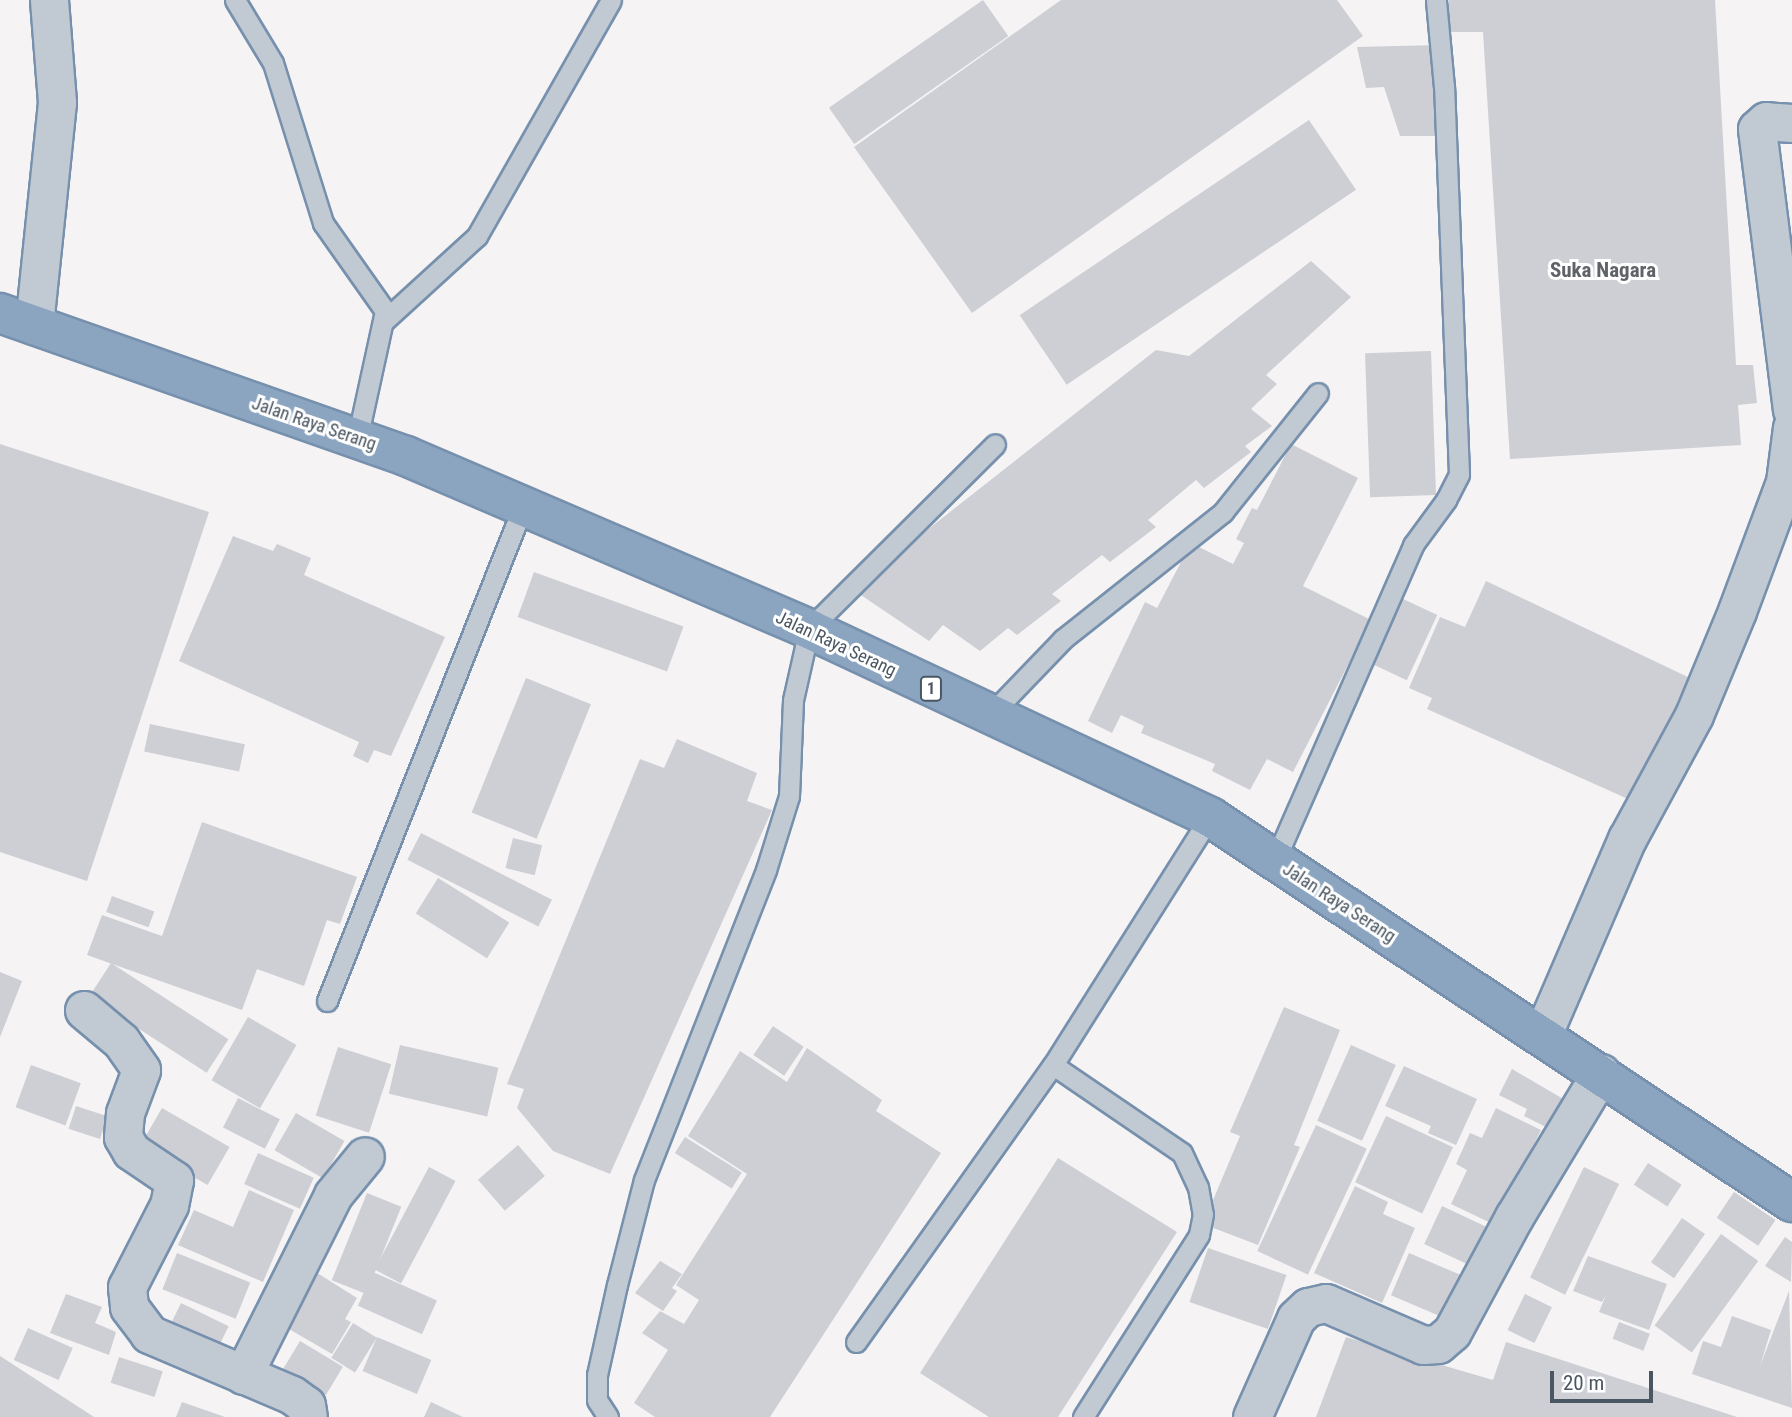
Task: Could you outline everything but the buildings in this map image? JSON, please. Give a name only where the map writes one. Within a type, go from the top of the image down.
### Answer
[{"type":"highway","name":"Jalan Raya Serang","points":[[17,319],[357,439],[809,629],[988,717],[1210,817],[1601,1073],[1792,1202]]},
{"type":"street","points":[[17,319],[57,102],[49,0]]},
{"type":"street","points":[[1792,123],[1766,121],[1757,129],[1792,410]]},
{"type":"street","points":[[1542,1036],[1627,839],[1694,715],[1785,482],[1792,427]]},
{"type":"street","points":[[84,1010],[128,1048],[141,1070],[125,1113],[123,1137],[131,1151],[174,1180],[169,1205],[127,1287],[130,1307],[149,1334],[292,1395],[306,1405],[308,1417]]},
{"type":"street","points":[[1252,1417],[1296,1318],[1308,1307],[1326,1303],[1423,1345],[1437,1344],[1452,1332],[1514,1217],[1601,1073]]},
{"type":"street","points":[[243,1375],[333,1195],[365,1156]]},
{"type":"lane","points":[[235,0],[273,63],[323,223],[380,299],[385,320],[357,439]]},
{"type":"lane","points":[[385,320],[477,236],[611,0]]},
{"type":"lane","points":[[1275,860],[1397,578],[1458,474],[1444,87],[1436,0]]},
{"type":"lane","points":[[988,717],[1063,639],[1223,512],[1318,393]]},
{"type":"lane","points":[[608,1417],[597,1399],[597,1375],[617,1284],[644,1180],[766,870],[789,796],[793,700],[809,629],[995,444]]},
{"type":"lane","points":[[327,1001],[522,509]]},
{"type":"lane","points":[[856,1342],[1052,1065],[1210,817]]},
{"type":"lane","points":[[1052,1065],[1182,1153],[1198,1186],[1203,1214],[1199,1235],[1083,1417]]},
{"type":"district","name":"Suka Nagara","points":[[1603,270]]}]
